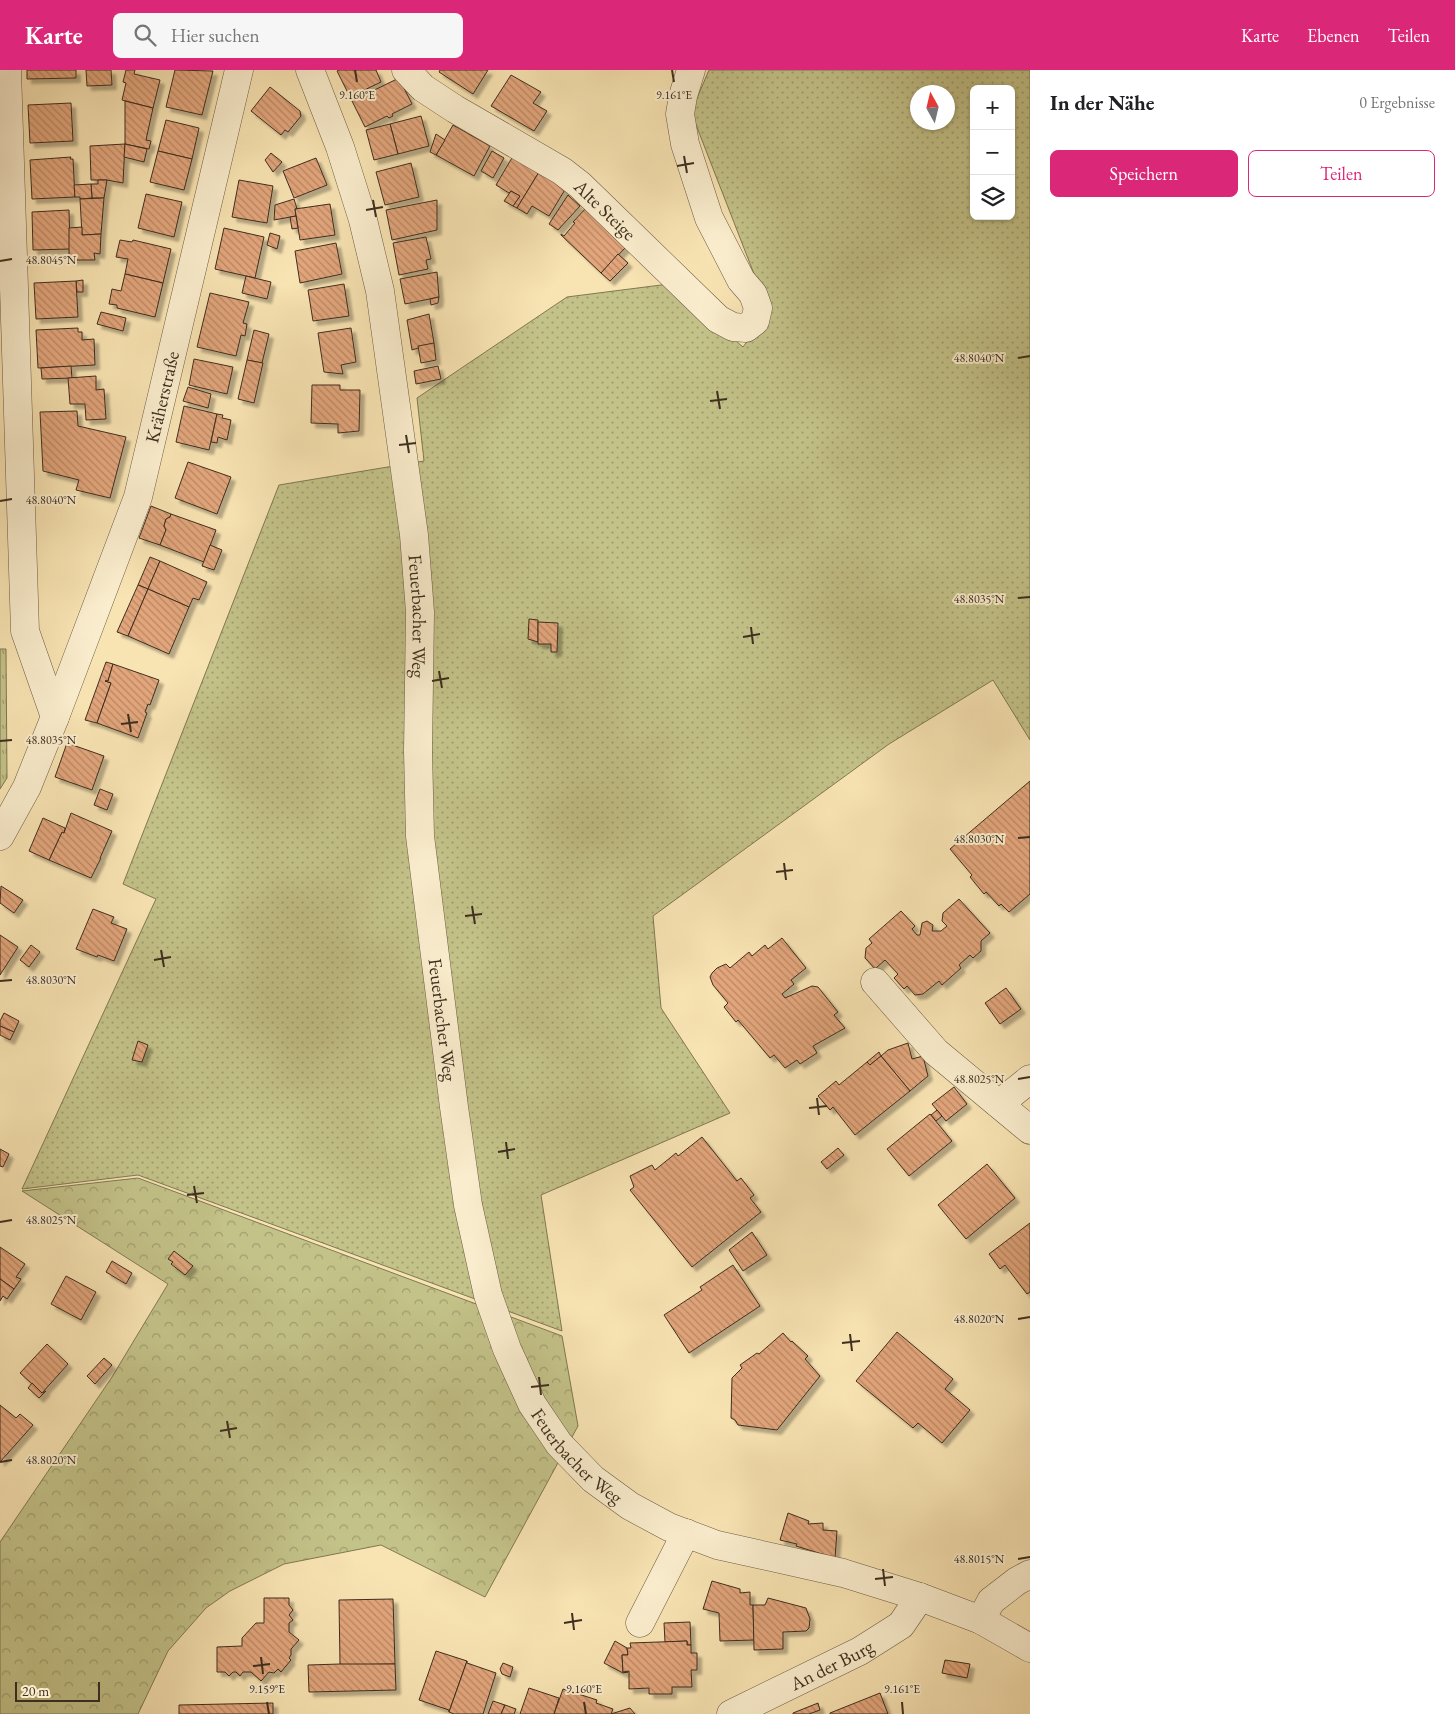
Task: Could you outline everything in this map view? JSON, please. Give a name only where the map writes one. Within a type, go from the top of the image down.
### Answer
[{"type":"street","points":[[7,70],[25,631],[55,717]]},
{"type":"street","name":"Kräherstraße","points":[[0,836],[27,787],[138,497],[239,70]]},
{"type":"street","name":"Feuerbacher Weg","points":[[310,70],[340,147],[363,220],[380,291],[414,535],[420,612],[418,751],[420,836],[454,1108],[470,1214],[488,1295],[507,1349],[532,1404],[560,1444],[593,1479],[630,1506],[669,1527],[717,1545],[843,1574],[920,1597],[981,1620],[1030,1648]]},
{"type":"street","name":"Alte Steige","points":[[406,70],[423,88],[455,109],[562,171],[580,185],[718,320],[733,328],[746,328],[755,320],[758,308],[753,294],[741,280],[708,218],[685,144],[680,114],[691,70]]},
{"type":"street","points":[[875,982],[936,1052],[1030,1130]]},
{"type":"street","points":[[999,1104],[1030,1079]]},
{"type":"street","points":[[640,1623],[686,1533]]},
{"type":"street","points":[[981,1620],[991,1601],[1017,1581],[1030,1574]]},
{"type":"street","name":"An der Burg","points":[[731,1714],[860,1651],[901,1625],[920,1597]]},
{"type":"green space","points":[[709,70],[1030,70],[1030,740],[993,680],[889,744],[653,916],[661,1008],[730,1113],[541,1195],[562,1331],[138,1175],[22,1189],[156,899],[123,884],[279,485],[424,461],[417,398],[567,297],[669,284],[743,347],[767,315],[756,279],[691,112]]},
{"type":"green space","points":[[0,649],[6,649],[7,778],[0,789]]},
{"type":"green space","points":[[138,1178],[562,1336],[578,1426],[485,1597],[381,1545],[284,1564],[230,1591],[206,1608],[168,1651],[138,1714],[0,1714],[0,1542],[112,1377],[168,1284],[22,1191]]},
{"type":"building","points":[[27,70],[76,70],[76,78],[27,79]]},
{"type":"building","points":[[86,70],[111,70],[112,85],[87,86]]},
{"type":"building","points":[[126,70],[135,70],[134,74],[160,80],[153,108],[122,100],[126,83],[123,82]]},
{"type":"building","points":[[175,70],[213,71],[202,115],[166,107]]},
{"type":"building","points":[[376,70],[381,82],[350,97],[337,71]]},
{"type":"building","points":[[440,70],[488,70],[473,94],[439,72]]},
{"type":"building","points":[[511,75],[541,92],[533,103],[547,111],[534,131],[491,106]]},
{"type":"building","points":[[399,78],[412,104],[392,114],[393,116],[389,118],[387,116],[365,127],[352,101]]},
{"type":"building","points":[[270,87],[300,111],[301,116],[288,132],[285,130],[281,135],[251,111]]},
{"type":"building","points":[[125,101],[153,108],[146,140],[151,141],[149,149],[125,144]]},
{"type":"building","points":[[71,103],[73,141],[30,143],[28,105]]},
{"type":"building","points":[[421,116],[429,146],[398,154],[390,124]]},
{"type":"building","points":[[166,120],[199,128],[192,159],[158,151]]},
{"type":"building","points":[[390,124],[398,154],[374,160],[366,130]]},
{"type":"building","points":[[453,125],[490,146],[474,176],[436,155]]},
{"type":"building","points":[[436,134],[445,140],[436,155],[430,152]]},
{"type":"building","points":[[125,144],[123,183],[91,180],[90,146]]},
{"type":"building","points":[[125,144],[147,149],[144,162],[124,157]]},
{"type":"building","points":[[158,151],[192,159],[184,190],[150,182]]},
{"type":"building","points":[[492,151],[504,158],[493,178],[481,171]]},
{"type":"building","points":[[271,153],[282,162],[273,172],[265,160]]},
{"type":"building","points":[[513,156],[539,172],[517,208],[513,206],[520,196],[511,191],[509,193],[496,185]]},
{"type":"building","points":[[71,157],[70,159],[73,159],[75,197],[32,199],[30,160]]},
{"type":"building","points":[[316,158],[327,185],[294,198],[283,171]]},
{"type":"building","points":[[411,163],[419,197],[385,205],[376,172]]},
{"type":"building","points":[[539,172],[566,188],[549,216],[532,206],[527,214],[517,208]]},
{"type":"building","points":[[98,180],[107,180],[104,198],[92,198],[91,184],[98,184]]},
{"type":"building","points":[[239,180],[273,186],[267,223],[232,217]]},
{"type":"building","points":[[91,184],[92,198],[80,199],[80,197],[75,197],[74,185]]},
{"type":"building","points":[[511,191],[520,196],[513,206],[504,201]]},
{"type":"building","points":[[146,194],[182,202],[174,237],[138,228]]},
{"type":"building","points":[[568,195],[580,206],[558,230],[549,224]]},
{"type":"building","points":[[104,198],[101,234],[82,235],[80,199]]},
{"type":"building","points":[[294,199],[297,209],[295,209],[296,216],[274,220],[275,205]]},
{"type":"building","points":[[437,200],[437,230],[392,240],[386,210]]},
{"type":"building","points":[[330,204],[335,235],[300,240],[295,209]]},
{"type":"building","points":[[586,208],[627,246],[601,273],[561,235],[564,236],[575,223],[573,222]]},
{"type":"building","points":[[69,210],[70,249],[33,250],[32,212]]},
{"type":"building","points":[[296,216],[298,228],[292,229],[290,217]]},
{"type":"building","points":[[82,227],[82,235],[101,234],[100,254],[94,253],[95,260],[69,260],[69,228]]},
{"type":"building","points":[[224,228],[264,237],[255,278],[215,269]]},
{"type":"building","points":[[270,233],[280,236],[277,249],[267,245]]},
{"type":"building","points":[[426,237],[431,259],[426,260],[428,269],[399,275],[393,243]]},
{"type":"building","points":[[120,240],[132,242],[133,240],[171,249],[163,283],[125,274],[128,259],[116,257]]},
{"type":"building","points":[[336,243],[342,274],[300,283],[295,251]]},
{"type":"building","points":[[618,254],[628,263],[610,281],[601,273]]},
{"type":"building","points":[[437,272],[439,297],[405,304],[400,279]]},
{"type":"building","points":[[125,274],[163,283],[155,317],[117,308],[117,305],[109,304],[112,289],[121,291]]},
{"type":"building","points":[[246,276],[271,282],[267,299],[242,293]]},
{"type":"building","points":[[83,280],[83,292],[77,292],[76,281]]},
{"type":"building","points":[[76,281],[78,317],[36,319],[34,283]]},
{"type":"building","points":[[344,284],[349,316],[313,321],[308,290]]},
{"type":"building","points":[[210,293],[249,302],[243,323],[247,324],[245,336],[241,335],[236,356],[197,347]]},
{"type":"building","points":[[439,297],[438,303],[431,305],[430,299]]},
{"type":"building","points":[[101,312],[126,318],[123,331],[97,324]]},
{"type":"building","points":[[429,314],[434,343],[412,350],[407,320]]},
{"type":"building","points":[[78,328],[78,332],[82,332],[82,340],[94,339],[95,365],[38,368],[36,330]]},
{"type":"building","points":[[351,328],[356,362],[341,365],[343,374],[324,372],[318,333]]},
{"type":"building","points":[[254,330],[269,334],[262,363],[247,360]]},
{"type":"building","points":[[434,343],[436,360],[421,363],[418,346]]},
{"type":"building","points":[[194,359],[233,367],[227,394],[189,385]]},
{"type":"building","points":[[247,360],[263,363],[254,403],[238,399]]},
{"type":"building","points":[[71,366],[72,378],[42,379],[41,368]]},
{"type":"building","points":[[438,366],[441,379],[416,384],[414,371]]},
{"type":"building","points":[[96,376],[96,390],[104,389],[106,419],[86,420],[85,404],[70,404],[68,378]]},
{"type":"building","points":[[312,385],[340,385],[340,390],[360,390],[359,431],[338,433],[338,424],[311,423]]},
{"type":"building","points":[[188,387],[211,394],[208,408],[183,401]]},
{"type":"building","points":[[184,406],[217,414],[209,450],[176,442]]},
{"type":"building","points":[[77,411],[78,426],[126,437],[110,498],[76,490],[79,480],[43,471],[40,412]]},
{"type":"building","points":[[217,414],[223,415],[222,418],[231,420],[227,440],[218,437],[217,443],[211,442]]},
{"type":"building","points":[[188,462],[231,477],[217,514],[175,498]]},
{"type":"building","points":[[151,506],[171,514],[166,519],[164,526],[166,530],[160,545],[139,538]]},
{"type":"building","points":[[171,514],[216,530],[204,562],[160,545],[166,530],[164,526],[166,519]]},
{"type":"building","points":[[210,545],[222,550],[214,570],[202,566]]},
{"type":"building","points":[[150,557],[160,561],[148,589],[138,585]]},
{"type":"building","points":[[160,561],[207,582],[199,600],[193,598],[189,607],[148,589]]},
{"type":"building","points":[[138,585],[148,589],[128,636],[117,632]]},
{"type":"building","points":[[148,589],[189,607],[169,654],[128,636]]},
{"type":"building","points":[[529,619],[538,620],[538,642],[528,639]]},
{"type":"building","points":[[538,622],[558,623],[557,652],[551,652],[551,644],[538,644]]},
{"type":"building","points":[[106,662],[113,664],[108,681],[105,681],[111,683],[97,723],[85,720]]},
{"type":"building","points":[[113,664],[159,680],[150,705],[148,704],[145,712],[147,713],[138,738],[97,723],[111,683],[105,681],[108,681]]},
{"type":"building","points":[[67,743],[104,756],[92,790],[55,777]]},
{"type":"building","points":[[1030,781],[1030,894],[1009,912],[1001,904],[999,906],[986,892],[984,894],[970,877],[972,875],[950,849]]},
{"type":"building","points":[[100,789],[113,794],[107,810],[94,805]]},
{"type":"building","points":[[71,813],[112,831],[91,878],[49,860],[62,832],[64,833]]},
{"type":"building","points":[[43,818],[65,828],[49,860],[29,851]]},
{"type":"building","points":[[1,886],[23,900],[14,913],[0,903]]},
{"type":"building","points":[[959,899],[990,933],[981,941],[981,951],[973,958],[970,955],[959,965],[961,968],[942,985],[939,981],[923,994],[915,995],[907,986],[904,989],[894,978],[898,974],[885,960],[875,969],[865,958],[866,948],[872,943],[869,939],[901,911],[915,926],[912,929],[917,935],[920,935],[922,923],[927,921],[933,925],[932,931],[941,931],[947,926],[942,921],[943,913]]},
{"type":"building","points":[[93,909],[114,917],[111,923],[127,929],[114,961],[76,949]]},
{"type":"building","points":[[0,935],[18,947],[0,975]]},
{"type":"building","points":[[782,938],[806,968],[791,980],[794,984],[782,994],[785,998],[812,986],[818,987],[838,1012],[834,1015],[845,1028],[813,1046],[817,1053],[800,1064],[797,1060],[785,1068],[774,1055],[770,1058],[738,1020],[736,1022],[724,1007],[728,1003],[713,985],[710,977],[717,968],[726,964],[730,968],[749,952],[752,956],[765,945],[768,949]]},
{"type":"building","points":[[31,945],[40,952],[29,967],[20,960]]},
{"type":"building","points":[[1006,988],[1021,1009],[1000,1024],[985,1003]]},
{"type":"building","points":[[4,1013],[19,1021],[14,1032],[0,1026]]},
{"type":"building","points":[[0,1026],[14,1032],[10,1040],[0,1035]]},
{"type":"building","points":[[138,1041],[148,1045],[142,1062],[132,1060]]},
{"type":"building","points":[[908,1043],[912,1059],[923,1056],[928,1076],[910,1091],[881,1056],[888,1050]]},
{"type":"building","points":[[879,1052],[881,1056],[870,1065],[867,1062]]},
{"type":"building","points":[[881,1056],[910,1091],[855,1135],[833,1107],[830,1110],[818,1096],[836,1081],[839,1085],[867,1062],[870,1065]]},
{"type":"building","points":[[954,1087],[967,1104],[946,1121],[932,1104]]},
{"type":"building","points":[[937,1110],[942,1116],[936,1121],[931,1115]]},
{"type":"building","points":[[930,1114],[952,1141],[909,1176],[887,1149]]},
{"type":"building","points":[[702,1137],[737,1181],[741,1178],[754,1195],[750,1198],[761,1212],[692,1267],[630,1190],[634,1187],[630,1176],[652,1165],[655,1170],[676,1153],[678,1156]]},
{"type":"building","points":[[838,1148],[844,1155],[827,1169],[821,1162]]},
{"type":"building","points":[[0,1149],[9,1154],[3,1167],[0,1166]]},
{"type":"building","points":[[987,1164],[1015,1198],[966,1239],[938,1205]]},
{"type":"building","points":[[1030,1223],[1030,1292],[1027,1294],[1005,1265],[1000,1269],[989,1254]]},
{"type":"building","points":[[752,1232],[767,1255],[743,1271],[729,1250]]},
{"type":"building","points":[[0,1247],[25,1264],[16,1277],[21,1279],[14,1289],[0,1279]]},
{"type":"building","points":[[174,1251],[193,1266],[185,1275],[171,1264],[173,1262],[168,1259]]},
{"type":"building","points":[[112,1261],[132,1273],[126,1284],[106,1272]]},
{"type":"building","points":[[733,1265],[760,1306],[689,1353],[664,1315],[702,1290],[700,1287]]},
{"type":"building","points":[[66,1276],[96,1292],[81,1320],[51,1304]]},
{"type":"building","points":[[0,1279],[14,1289],[7,1299],[3,1296],[0,1301]]},
{"type":"building","points":[[897,1332],[953,1379],[945,1389],[970,1410],[942,1443],[918,1423],[913,1428],[856,1381]]},
{"type":"building","points":[[783,1333],[808,1356],[805,1359],[820,1376],[777,1430],[738,1425],[731,1418],[732,1378],[742,1368],[740,1365],[757,1353],[759,1354]]},
{"type":"building","points":[[47,1344],[68,1364],[42,1393],[20,1373]]},
{"type":"building","points":[[104,1358],[112,1365],[95,1384],[87,1376]]},
{"type":"building","points":[[32,1383],[42,1393],[46,1391],[39,1398],[28,1388]]},
{"type":"building","points":[[0,1405],[16,1418],[20,1414],[33,1425],[0,1462]]},
{"type":"building","points":[[788,1513],[809,1521],[808,1524],[823,1523],[823,1530],[837,1531],[835,1558],[780,1540]]},
{"type":"building","points":[[712,1581],[740,1589],[740,1593],[750,1592],[750,1605],[753,1605],[754,1640],[720,1641],[719,1613],[703,1609]]},
{"type":"building","points":[[264,1598],[289,1598],[289,1605],[293,1610],[289,1615],[293,1620],[289,1623],[289,1632],[299,1640],[291,1649],[289,1658],[291,1660],[281,1672],[278,1669],[274,1673],[269,1672],[261,1681],[251,1672],[243,1672],[240,1676],[233,1672],[229,1676],[225,1672],[217,1672],[217,1647],[242,1646],[242,1638],[256,1623],[264,1623]]},
{"type":"building","points":[[768,1598],[806,1608],[810,1619],[809,1628],[806,1631],[783,1632],[783,1649],[754,1650],[753,1605],[765,1605]]},
{"type":"building","points":[[393,1599],[395,1664],[340,1665],[339,1600]]},
{"type":"building","points":[[690,1622],[691,1645],[687,1645],[687,1641],[665,1642],[664,1623]]},
{"type":"building","points":[[615,1641],[627,1648],[628,1655],[622,1655],[623,1672],[628,1672],[623,1673],[604,1663]]},
{"type":"building","points":[[687,1641],[687,1645],[691,1645],[691,1653],[697,1653],[697,1670],[691,1670],[692,1687],[672,1687],[672,1694],[649,1694],[649,1688],[629,1689],[629,1671],[623,1672],[622,1655],[628,1655],[627,1648],[631,1648],[630,1643]]},
{"type":"building","points":[[436,1651],[467,1661],[449,1712],[449,1710],[419,1700]]},
{"type":"building","points":[[945,1660],[970,1664],[967,1678],[942,1673]]},
{"type":"building","points":[[467,1661],[467,1663],[496,1673],[483,1714],[454,1714],[449,1712]]},
{"type":"building","points":[[503,1663],[513,1667],[510,1677],[502,1674],[500,1669]]},
{"type":"building","points":[[395,1664],[396,1690],[309,1692],[308,1665]]},
{"type":"building","points":[[529,1688],[559,1698],[554,1714],[520,1714]]},
{"type":"building","points":[[563,1689],[597,1700],[596,1703],[613,1709],[611,1714],[554,1714]]},
{"type":"building","points":[[880,1693],[888,1714],[830,1714],[830,1713]]},
{"type":"building","points":[[493,1701],[505,1705],[501,1714],[488,1714]]},
{"type":"building","points":[[273,1703],[273,1714],[179,1714],[179,1705]]},
{"type":"building","points":[[818,1703],[820,1710],[809,1714],[793,1714],[793,1713]]},
{"type":"building","points":[[505,1705],[516,1709],[514,1714],[501,1714]]},
{"type":"building","points":[[630,1708],[635,1714],[611,1714]]}]
